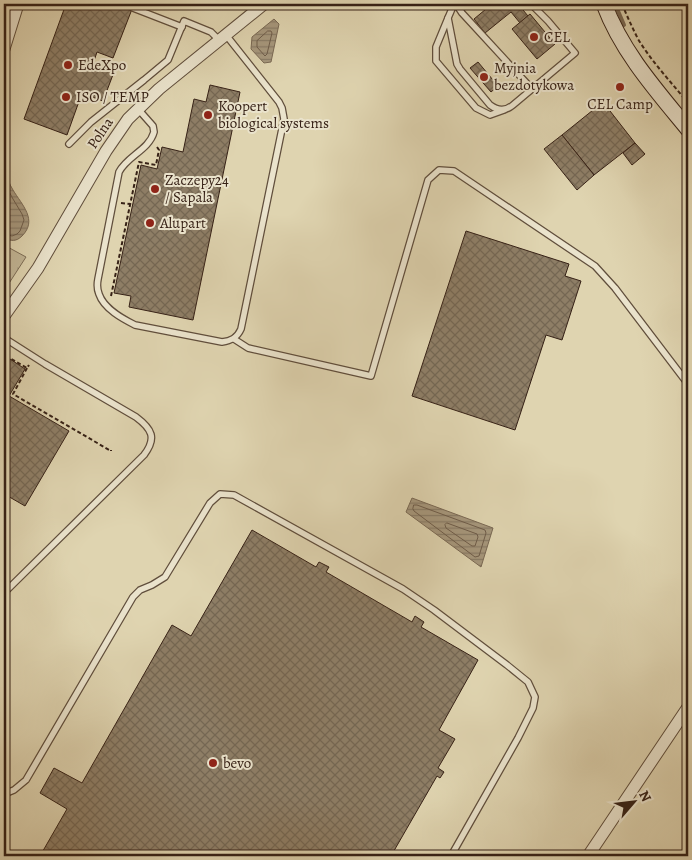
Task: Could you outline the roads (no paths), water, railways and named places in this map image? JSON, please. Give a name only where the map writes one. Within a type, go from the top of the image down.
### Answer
[{"type":"street","points":[[4,49],[18,4]]},
{"type":"street","name":"Polna","points":[[4,316],[38,268],[114,138],[138,109],[159,89],[264,4]]},
{"type":"street","points":[[604,4],[618,35],[633,60],[688,129]]},
{"type":"street","points":[[588,856],[688,707]]},
{"type":"lane","points":[[531,4],[575,53],[532,89],[508,109],[490,115],[476,108],[436,61],[436,47],[455,4],[462,14],[532,89]]},
{"type":"lane","points":[[132,8],[182,27]]},
{"type":"lane","points":[[448,18],[455,59],[460,69],[490,106],[504,110]]},
{"type":"lane","points":[[69,144],[91,122],[164,64],[170,56],[184,21],[222,38],[279,102],[284,119],[241,329],[234,339],[222,342],[141,326],[122,318],[104,304],[98,293],[98,278],[119,172],[150,141],[154,132],[153,126],[138,109]]},
{"type":"lane","points":[[234,339],[248,348],[371,376],[428,180],[439,170],[454,171],[595,266],[615,288],[688,384]]},
{"type":"lane","points":[[4,593],[144,455],[150,446],[152,436],[148,427],[136,417],[44,364],[9,341]]},
{"type":"lane","points":[[4,814],[4,794],[14,790],[26,780],[133,596],[140,590],[152,586],[165,578],[210,503],[220,494],[234,495],[403,589],[528,682],[535,697],[533,708],[451,856]]},
{"type":"water","points":[[274,19],[279,24],[271,62],[264,63],[251,49],[252,37]]},
{"type":"water","points":[[4,169],[10,185],[29,218],[27,230],[20,238],[13,240],[4,238]]},
{"type":"water","points":[[412,498],[493,528],[481,567],[406,512]]},
{"type":"waterway","points":[[615,4],[624,25]]},
{"type":"place","name":"CEL","points":[[534,37]]},
{"type":"place","name":"EdeXpo","points":[[68,65]]},
{"type":"place","name":"Myjnia bezdotykowa","points":[[484,77]]},
{"type":"place","name":"CEL Camp","points":[[620,87]]},
{"type":"place","name":"ISO / TEMP","points":[[66,97]]},
{"type":"place","name":"Koopert biological systems","points":[[208,115]]},
{"type":"place","name":"Zaczepy24 / Sapala","points":[[155,189]]},
{"type":"place","name":"Alupart","points":[[150,223]]},
{"type":"place","name":"bevo","points":[[213,763]]}]
